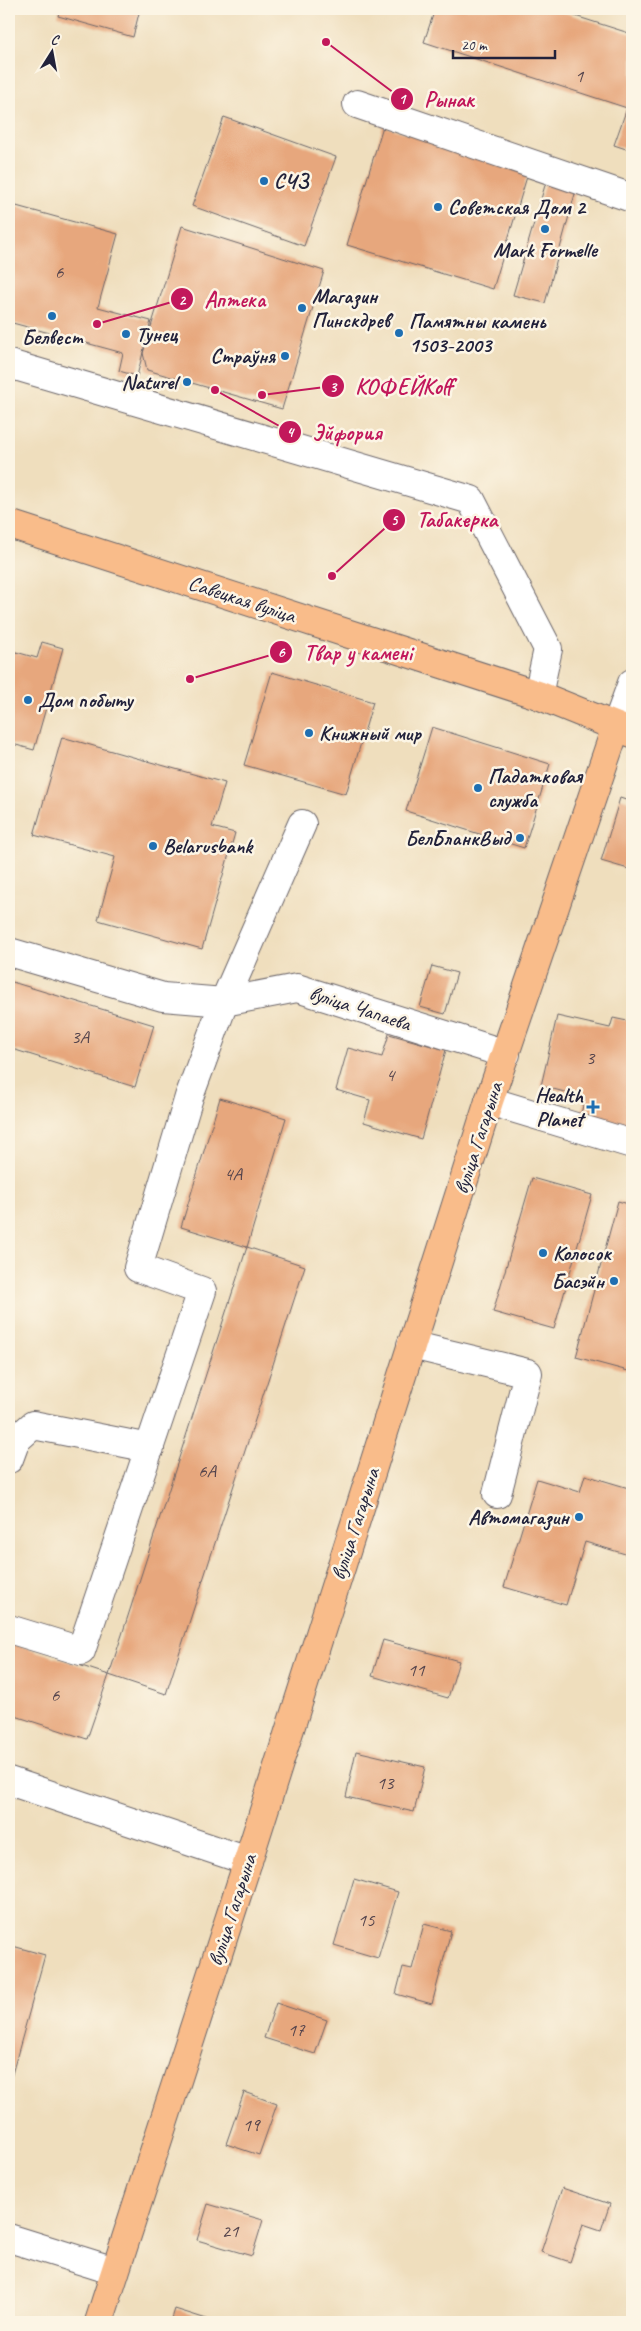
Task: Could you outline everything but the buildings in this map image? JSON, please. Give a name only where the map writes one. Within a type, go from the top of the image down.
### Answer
[{"type":"main road","name":"Савецкая вуліца","points":[[9,524],[538,695],[624,730]]},
{"type":"main road","name":"вуліца Гагарына","points":[[99,2322],[248,1861],[489,1101],[624,730]]},
{"type":"street","points":[[357,104],[632,198]]},
{"type":"street","points":[[9,364],[471,500],[548,649],[538,695]]},
{"type":"street","points":[[624,730],[632,683]]},
{"type":"street","points":[[9,1629],[81,1651],[202,1291],[138,1268],[189,1097],[224,1002],[302,824]]},
{"type":"street","name":"вуліца Чапаева","points":[[9,952],[163,997],[224,1002],[297,988],[506,1054]]},
{"type":"street","points":[[489,1101],[632,1144]]},
{"type":"street","points":[[411,1345],[528,1373],[497,1494]]},
{"type":"street","points":[[9,1459],[16,1440],[33,1425],[150,1448]]},
{"type":"street","points":[[9,1781],[248,1861]]},
{"type":"street","points":[[9,2238],[115,2271]]},
{"type":"place","name":"Рынак","points":[[326,42]]},
{"type":"place","name":"СЧЗ","points":[[264,181]]},
{"type":"place","name":"Советская Дом 2","points":[[438,207]]},
{"type":"place","name":"Mark Formelle","points":[[545,229]]},
{"type":"place","name":"Магазин Пинскдрев","points":[[302,308]]},
{"type":"place","name":"Белвест","points":[[52,316]]},
{"type":"place","name":"Аптека","points":[[97,324]]},
{"type":"place","name":"Памятны камень 1503-2003","points":[[399,333]]},
{"type":"place","name":"Тунец","points":[[126,334]]},
{"type":"place","name":"Страўня","points":[[285,356]]},
{"type":"place","name":"Naturel","points":[[187,382]]},
{"type":"place","name":"Эйфория","points":[[215,390]]},
{"type":"place","name":"КОФЕЙКoff","points":[[262,395]]},
{"type":"place","name":"Табакерка","points":[[332,576]]},
{"type":"place","name":"Твар у камені","points":[[190,679]]},
{"type":"place","name":"Дом побыту","points":[[28,700]]},
{"type":"place","name":"Книжный мир","points":[[309,733]]},
{"type":"place","name":"Падатковая служба","points":[[478,788]]},
{"type":"place","name":"БелБланкВыд","points":[[520,838]]},
{"type":"place","name":"Belarusbank","points":[[153,846]]},
{"type":"place","name":"Health Planet","points":[[593,1107]]},
{"type":"place","name":"Колосок","points":[[543,1253]]},
{"type":"place","name":"Басэйн","points":[[614,1281]]},
{"type":"place","name":"Автомагазин","points":[[579,1517]]}]
